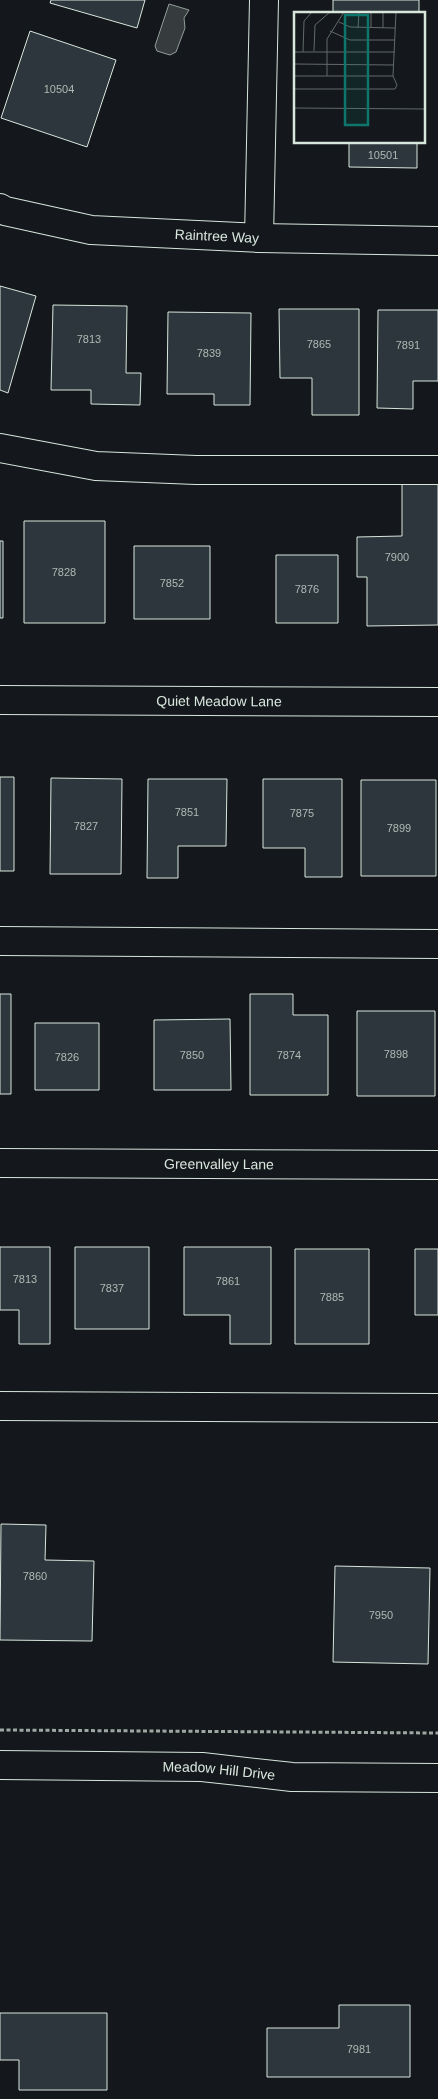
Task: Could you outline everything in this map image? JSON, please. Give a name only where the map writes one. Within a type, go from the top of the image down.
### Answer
[{"type":"street","points":[[259,238],[264,0]]},
{"type":"street","name":"Raintree Way","points":[[0,208],[5,211],[46,221],[91,230],[259,238],[438,241]]},
{"type":"street","points":[[0,448],[96,466],[196,470],[438,470]]},
{"type":"street","name":"Quiet Meadow Lane","points":[[0,700],[438,702]]},
{"type":"street","points":[[0,941],[438,944]]},
{"type":"street","name":"Greenvalley Lane","points":[[0,1163],[438,1165]]},
{"type":"street","points":[[0,1406],[438,1408]]},
{"type":"street","name":"Meadow Hill Drive","points":[[0,1765],[202,1766],[292,1777],[438,1778]]},
{"type":"path","points":[[0,1730],[438,1733]]},
{"type":"shaded area","points":[[169,4],[189,10],[184,18],[185,28],[176,52],[170,55],[157,51],[155,46]]},
{"type":"building","points":[[51,0],[145,0],[137,28],[50,3]]},
{"type":"building","points":[[333,0],[419,0],[419,12],[333,12]]},
{"type":"building","points":[[30,31],[116,60],[87,147],[1,118]]},
{"type":"building","points":[[349,144],[417,144],[417,168],[349,167]]},
{"type":"building","points":[[0,286],[36,296],[8,393],[0,390]]},
{"type":"building","points":[[53,305],[127,306],[126,373],[141,373],[140,405],[91,404],[91,390],[51,390]]},
{"type":"building","points":[[279,309],[359,309],[359,415],[312,415],[312,378],[280,378]]},
{"type":"building","points":[[378,310],[438,310],[438,381],[413,381],[413,409],[377,408]]},
{"type":"building","points":[[168,312],[251,313],[250,405],[214,405],[214,394],[167,394]]},
{"type":"building","points":[[438,480],[438,625],[367,626],[367,577],[357,577],[357,537],[402,536],[402,481]]},
{"type":"building","points":[[24,521],[105,521],[105,623],[24,623]]},
{"type":"building","points":[[0,541],[3,541],[3,618],[0,618]]},
{"type":"building","points":[[134,546],[210,546],[210,619],[134,619]]},
{"type":"building","points":[[276,555],[338,555],[338,623],[276,623]]},
{"type":"building","points":[[0,777],[14,777],[14,871],[0,871]]},
{"type":"building","points":[[51,778],[122,779],[121,874],[50,874]]},
{"type":"building","points":[[148,779],[227,779],[226,846],[178,846],[178,878],[147,878]]},
{"type":"building","points":[[263,779],[342,779],[342,877],[305,877],[305,848],[263,848]]},
{"type":"building","points":[[361,780],[436,780],[436,876],[361,876]]},
{"type":"building","points":[[0,994],[11,994],[11,1094],[0,1094]]},
{"type":"building","points":[[250,994],[293,994],[293,1015],[328,1015],[328,1095],[250,1095]]},
{"type":"building","points":[[357,1011],[435,1011],[435,1096],[357,1096]]},
{"type":"building","points":[[230,1019],[231,1090],[154,1090],[154,1020]]},
{"type":"building","points":[[35,1023],[99,1023],[99,1090],[35,1090]]},
{"type":"building","points":[[0,1247],[50,1247],[50,1344],[19,1344],[19,1310],[0,1310]]},
{"type":"building","points":[[75,1247],[149,1247],[149,1329],[75,1329]]},
{"type":"building","points":[[184,1247],[271,1247],[271,1344],[230,1344],[230,1315],[184,1315]]},
{"type":"building","points":[[295,1249],[369,1249],[369,1344],[295,1344]]},
{"type":"building","points":[[415,1249],[438,1249],[438,1315],[415,1315]]},
{"type":"building","points":[[1,1524],[46,1525],[45,1560],[94,1561],[92,1641],[0,1640]]},
{"type":"building","points":[[335,1566],[430,1568],[428,1664],[333,1662]]},
{"type":"building","points":[[339,2005],[410,2005],[410,2077],[267,2077],[267,2028],[339,2028]]},
{"type":"building","points":[[0,2013],[107,2013],[107,2090],[19,2090],[19,2060],[0,2060]]}]
